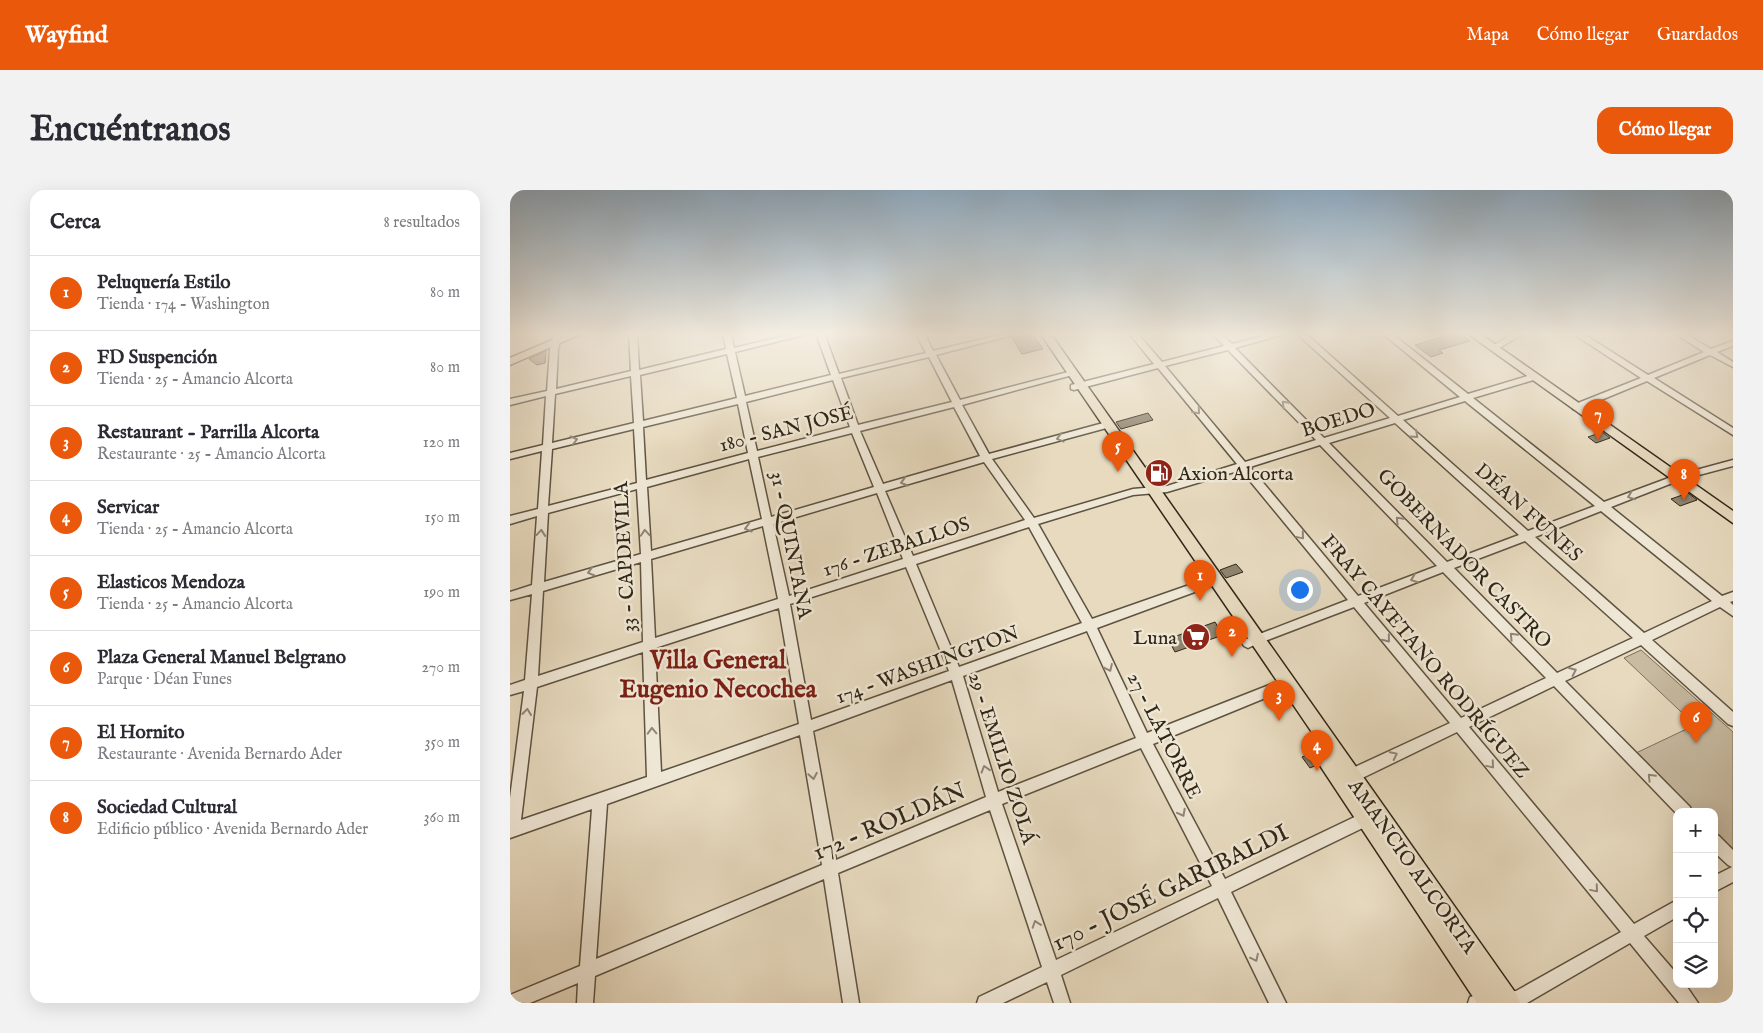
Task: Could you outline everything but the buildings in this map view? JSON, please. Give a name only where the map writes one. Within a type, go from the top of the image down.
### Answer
[{"type":"main road","points":[[1067,371],[1074,380]]},
{"type":"main road","points":[[1068,371],[1211,581]]},
{"type":"main road","points":[[1525,371],[1733,518]]},
{"type":"main road","name":"AMANCIO ALCORTA","points":[[1211,581],[1494,1002]]},
{"type":"street","points":[[512,831],[531,684],[546,447],[553,371]]},
{"type":"street","points":[[510,402],[639,371]]},
{"type":"street","name":"31 - QUINTANA","points":[[735,371],[784,601],[851,1003]]},
{"type":"street","name":"29 - EMILIO ZOLÁ","points":[[833,371],[956,674],[994,801],[1062,1003]]},
{"type":"street","points":[[510,456],[861,371]]},
{"type":"street","name":"27 - LATORRE","points":[[941,371],[986,458],[1032,522],[1088,624],[1144,740],[1278,1003]]},
{"type":"street","name":"180 - SAN JOSÉ","points":[[510,520],[957,402],[1126,371]]},
{"type":"street","name":"FRAY CAYETANO RODRÍGUEZ","points":[[1165,371],[1457,725],[1690,1003]]},
{"type":"street","name":"GOBERNADOR CASTRO","points":[[1253,371],[1681,808]]},
{"type":"street","name":"DÉAN FUNES","points":[[1342,371],[1733,720]]},
{"type":"street","points":[[1433,371],[1604,506],[1727,599],[1733,611]]},
{"type":"street","points":[[1636,371],[1733,432]]},
{"type":"street","points":[[1576,408],[1664,371]]},
{"type":"street","name":"33 - CAPDEVILA","points":[[634,372],[646,556],[654,780]]},
{"type":"street","name":"BOEDO","points":[[1148,490],[1167,489],[1534,377]]},
{"type":"street","points":[[510,596],[986,458],[1104,426]]},
{"type":"street","points":[[1252,642],[1677,478],[1733,462]]},
{"type":"street","name":"176 - ZEBALLOS","points":[[510,690],[1032,522],[1148,490]]},
{"type":"street","name":"174 - WASHINGTON","points":[[512,831],[956,674],[1088,624],[1211,581]]},
{"type":"street","points":[[1345,779],[1727,599]]},
{"type":"street","name":"172 - ROLDÁN","points":[[510,1003],[994,801],[1282,686]]},
{"type":"street","points":[[585,1003],[600,799]]},
{"type":"street","name":"170 - JOSÉ GARIBALDI","points":[[985,1003],[1371,817]]},
{"type":"street","points":[[1718,845],[1733,860]]},
{"type":"street","points":[[1718,883],[1733,874]]},
{"type":"street","points":[[1494,1002],[1518,999],[1673,910]]},
{"type":"shaded area","points":[[1641,650],[1733,732],[1733,851],[1718,836],[1718,808],[1690,808],[1636,753],[1695,725],[1624,658]]},
{"type":"place","name":"El Hornito","points":[[1598,440]]},
{"type":"place","name":"Elasticos Mendoza","points":[[1118,472]]},
{"type":"place","name":"Axion Alcorta","points":[[1159,473]]},
{"type":"place","name":"Sociedad Cultural","points":[[1684,500]]},
{"type":"place","name":"Peluquería Estilo","points":[[1200,601]]},
{"type":"place","name":"Luna","points":[[1196,637]]},
{"type":"place","name":"FD Suspención","points":[[1232,657]]},
{"type":"place","name":"Restaurant - Parrilla Alcorta","points":[[1279,721]]},
{"type":"place","name":"Plaza General Manuel Belgrano","points":[[1696,743]]},
{"type":"place","name":"Servicar","points":[[1317,771]]},
{"type":"district","name":"Villa General Eugenio Necochea","points":[[718,674]]}]
